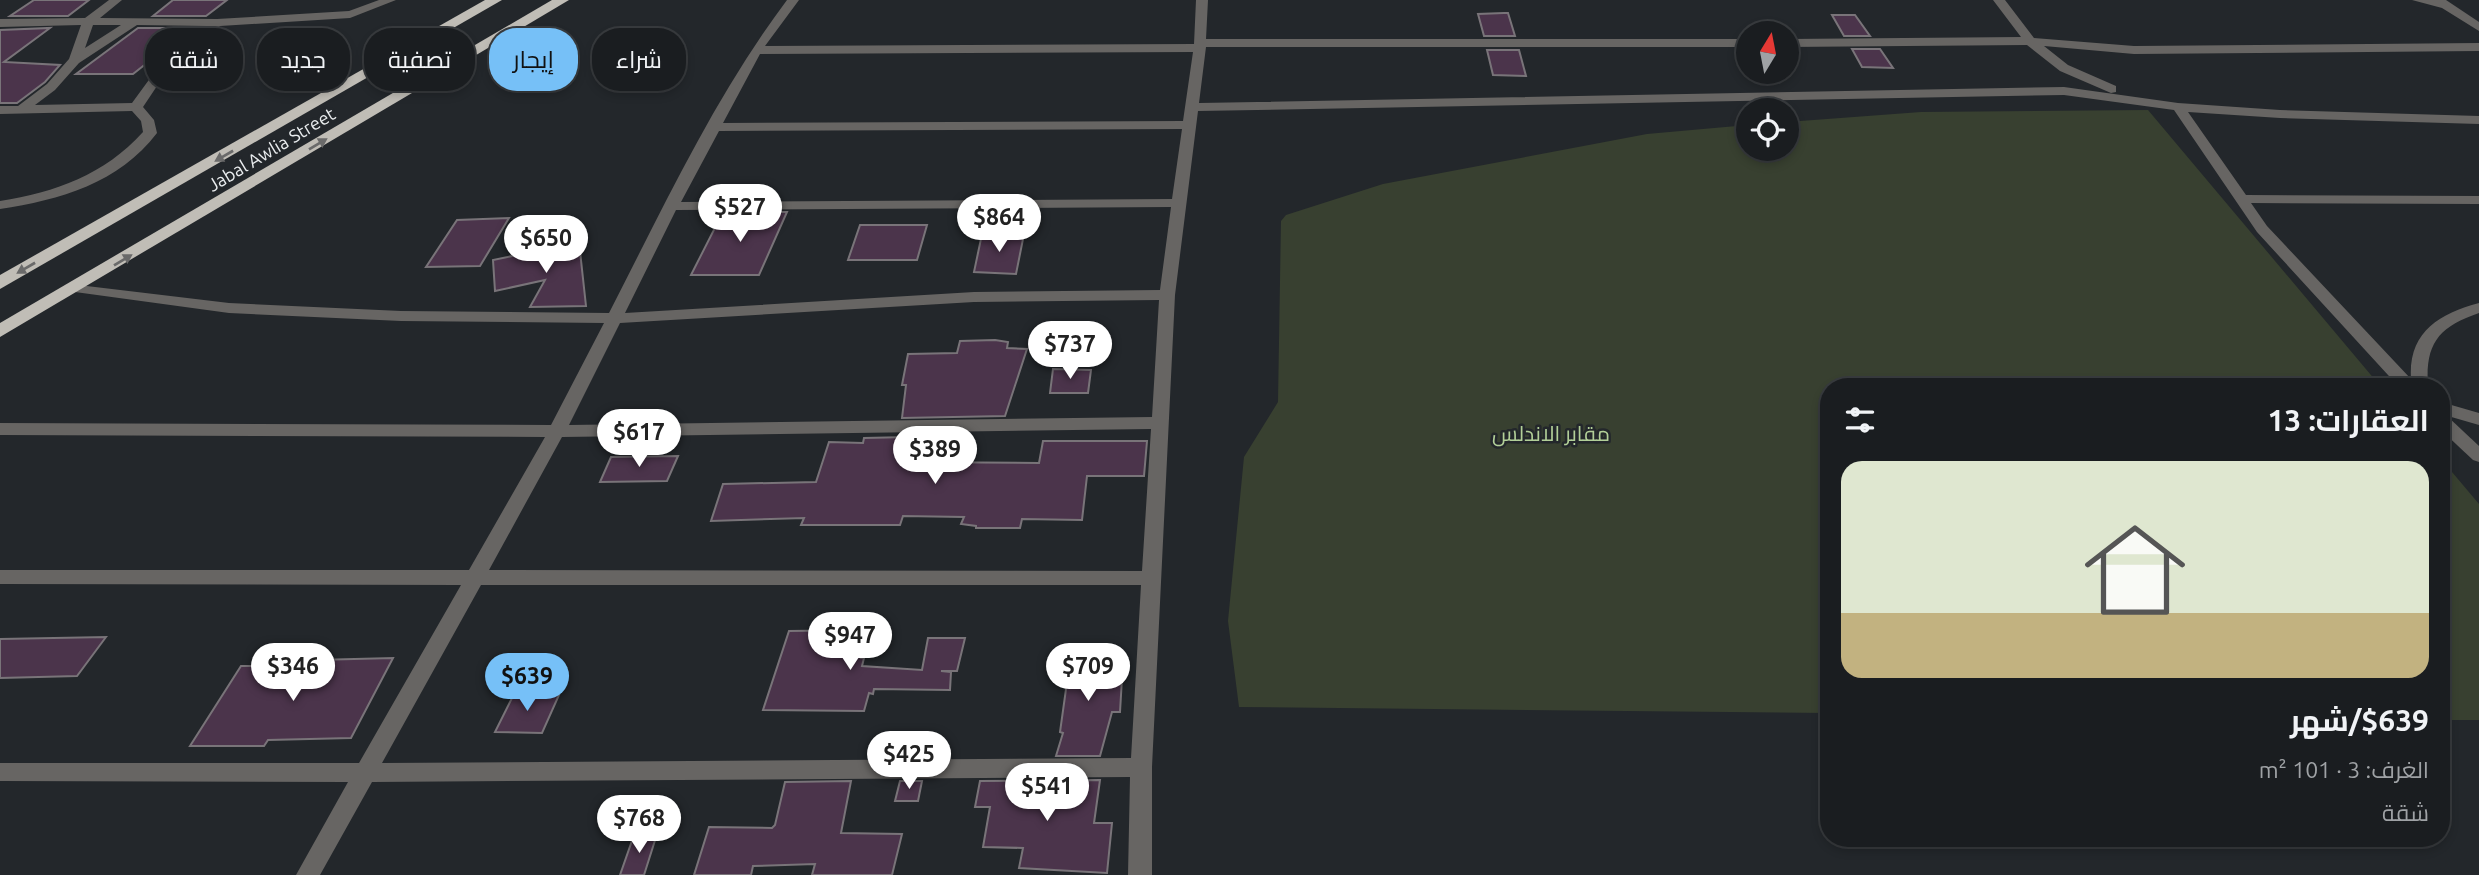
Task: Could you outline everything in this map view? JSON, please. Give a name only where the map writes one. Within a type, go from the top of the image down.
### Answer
[{"type":"highway","name":"Jabal Awlia Street","points":[[0,283],[495,0]]},
{"type":"highway","name":"Jabal Awlia Street","points":[[0,331],[562,0]]},
{"type":"street","points":[[75,60],[88,21],[116,0]]},
{"type":"street","points":[[0,23],[217,23],[350,14],[390,0]]},
{"type":"street","points":[[308,875],[557,431],[713,127],[756,50],[788,0]]},
{"type":"street","points":[[1140,875],[1141,767],[1167,295],[1199,45],[1202,0]]},
{"type":"street","points":[[1999,0],[2030,41],[2072,73],[2147,102]]},
{"type":"street","points":[[2418,0],[2442,3],[2479,27]]},
{"type":"street","points":[[22,110],[51,88],[75,60],[134,23]]},
{"type":"street","points":[[136,107],[155,80],[217,23]]},
{"type":"street","points":[[1799,43],[2030,41],[2134,50],[2479,47]]},
{"type":"street","points":[[756,50],[1736,43]]},
{"type":"street","points":[[713,127],[2064,91],[2178,107],[2280,114],[2479,120]]},
{"type":"street","points":[[0,110],[136,107]]},
{"type":"street","points":[[0,205],[40,200],[78,188],[134,154],[150,133],[147,120],[136,107]]},
{"type":"street","points":[[2178,107],[2262,229],[2401,378]]},
{"type":"street","points":[[2242,199],[2479,200]]},
{"type":"street","points":[[671,206],[1177,203]]},
{"type":"street","points":[[75,287],[229,308],[401,316],[616,318],[974,297],[1167,295]]},
{"type":"street","points":[[2419,378],[2418,364],[2422,346],[2438,329],[2463,311],[2479,308]]},
{"type":"street","points":[[2450,411],[2479,419]]},
{"type":"street","points":[[0,429],[557,431],[1159,423]]},
{"type":"street","points":[[2450,429],[2479,456]]},
{"type":"street","points":[[0,577],[1152,578]]},
{"type":"street","points":[[0,772],[366,773],[1141,767]]},
{"type":"green space","name":"مقابر الاندلس","points":[[2148,110],[2373,378],[1820,378],[1820,713],[1239,707],[1228,621],[1244,457],[1278,402],[1281,221],[1286,215],[1383,184],[1647,134],[1736,126],[1736,161],[1799,161],[1799,121],[1921,112]]},
{"type":"green space","points":[[2450,470],[2479,504],[2479,720],[2450,720]]},
{"type":"building","points":[[34,0],[89,0],[68,16],[10,16]]},
{"type":"building","points":[[173,0],[227,0],[206,16],[153,16]]},
{"type":"building","points":[[1508,13],[1515,36],[1484,36],[1478,14]]},
{"type":"building","points":[[1832,15],[1855,15],[1870,36],[1844,36]]},
{"type":"building","points":[[50,28],[4,62],[60,65],[45,82],[17,103],[0,103],[0,30]]},
{"type":"building","points":[[138,28],[145,28],[145,64],[133,74],[76,74]]},
{"type":"building","points":[[1852,49],[1880,49],[1893,68],[1862,67]]},
{"type":"building","points":[[1487,50],[1519,50],[1526,76],[1493,75]]},
{"type":"building","points":[[723,212],[787,212],[759,275],[691,275]]},
{"type":"building","points":[[509,218],[480,266],[426,267],[457,220]]},
{"type":"building","points":[[860,225],[927,225],[917,260],[848,260]]},
{"type":"building","points":[[982,234],[1024,234],[1016,274],[974,272]]},
{"type":"building","points":[[579,242],[586,306],[530,307],[545,280],[495,291],[493,260]]},
{"type":"building","points":[[960,341],[1008,342],[1007,348],[1027,349],[1005,416],[902,418],[906,385],[902,385],[908,354],[957,353]]},
{"type":"building","points":[[1053,369],[1091,370],[1088,393],[1050,393]]},
{"type":"building","points":[[908,437],[903,462],[1039,463],[1043,441],[1147,441],[1144,476],[1087,476],[1082,520],[1022,519],[1020,528],[976,528],[961,524],[964,517],[903,516],[900,525],[801,525],[804,518],[711,521],[723,484],[816,482],[829,442],[863,443],[864,438]]},
{"type":"building","points":[[678,456],[667,481],[600,482],[611,457]]},
{"type":"building","points":[[868,630],[861,658],[864,658],[862,666],[922,670],[928,638],[965,638],[957,671],[941,671],[951,672],[950,690],[874,689],[873,694],[869,693],[864,711],[763,710],[789,631]]},
{"type":"building","points":[[106,637],[77,676],[0,678],[0,639]]},
{"type":"building","points":[[1072,646],[1110,649],[1103,678],[1122,678],[1120,712],[1112,712],[1100,756],[1056,756],[1063,733],[1060,732]]},
{"type":"building","points":[[393,658],[351,738],[268,740],[264,746],[190,746],[241,666],[312,666],[315,660]]},
{"type":"building","points":[[515,692],[559,695],[542,733],[495,732]]},
{"type":"building","points":[[1100,780],[1094,823],[1112,823],[1107,873],[1019,868],[1023,848],[983,847],[990,807],[975,807],[980,781]]},
{"type":"building","points":[[851,781],[841,833],[902,834],[892,875],[812,875],[815,864],[753,866],[751,875],[694,875],[709,827],[772,828],[785,782]]},
{"type":"building","points":[[900,781],[922,781],[918,801],[895,801]]},
{"type":"building","points":[[657,834],[644,875],[620,875],[634,835]]}]
